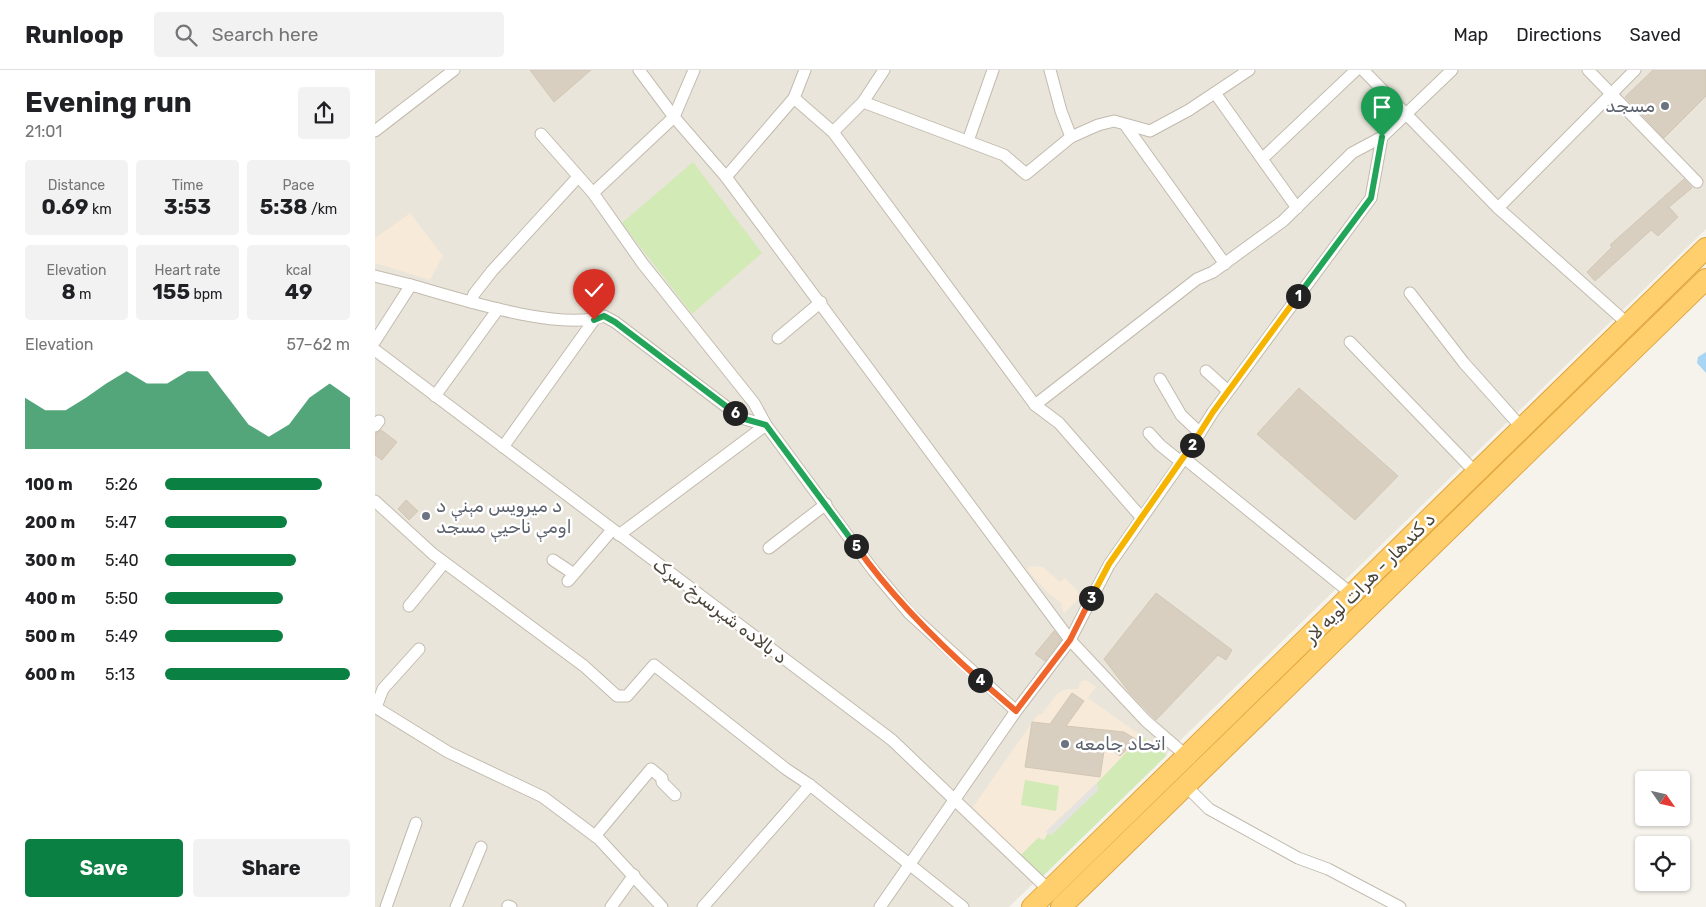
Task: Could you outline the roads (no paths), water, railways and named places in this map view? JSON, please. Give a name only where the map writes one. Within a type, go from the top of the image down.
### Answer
[{"type":"highway","name":"د کندهار - هرات لويه لار","points":[[1055,899],[1187,757],[1706,248]]},
{"type":"highway","name":"د کندهار - هرات لويه لار","points":[[1033,907],[1055,899],[1186,786],[1706,279]]},
{"type":"street","points":[[375,132],[454,70]]},
{"type":"street","points":[[639,70],[674,117],[726,177],[821,302],[1070,640],[1146,721],[1202,771]]},
{"type":"street","points":[[593,193],[674,117],[694,70]]},
{"type":"street","points":[[726,177],[794,98],[805,70]]},
{"type":"street","points":[[833,132],[863,102],[884,70]]},
{"type":"street","points":[[968,142],[993,70]]},
{"type":"street","points":[[1050,70],[1061,111],[1071,137]]},
{"type":"street","points":[[863,102],[1004,154],[1026,174],[1071,137],[1114,121],[1126,126],[1150,131],[1189,110],[1249,70]]},
{"type":"street","points":[[1263,158],[1356,70]]},
{"type":"street","points":[[1363,70],[1498,208],[1628,324]]},
{"type":"street","points":[[1035,405],[1197,279],[1225,264],[1283,221],[1353,153],[1382,137],[1406,116],[1451,70]]},
{"type":"street","points":[[1588,70],[1697,182]]},
{"type":"street","points":[[1498,208],[1610,93],[1635,70]]},
{"type":"street","points":[[1215,93],[1297,208]]},
{"type":"street","points":[[794,98],[833,132],[1035,405],[1059,423],[1141,517]]},
{"type":"street","points":[[1126,126],[1225,264]]},
{"type":"street","points":[[541,134],[593,193],[643,264],[755,403],[766,425],[873,570],[909,613],[1016,711]]},
{"type":"street","points":[[880,907],[908,864],[1016,711],[1070,640],[1109,564],[1183,460],[1228,391],[1371,198],[1382,137]]},
{"type":"street","points":[[471,302],[474,294],[492,271],[578,177]]},
{"type":"street","points":[[375,276],[498,309],[572,321],[594,320],[604,316],[615,322],[741,418],[766,425]]},
{"type":"street","points":[[375,341],[411,285]]},
{"type":"street","points":[[1410,293],[1464,363],[1522,428]]},
{"type":"street","points":[[778,338],[821,302]]},
{"type":"street","points":[[435,396],[498,309]]},
{"type":"street","points":[[503,447],[594,320]]},
{"type":"street","points":[[1350,342],[1477,473]]},
{"type":"street","name":"د بالاده شېرسرخ سړک","points":[[375,350],[892,740],[1055,899]]},
{"type":"street","points":[[1206,371],[1228,391]]},
{"type":"street","points":[[1160,379],[1181,415],[1200,433]]},
{"type":"street","points":[[553,560],[571,578],[615,532],[766,425]]},
{"type":"street","points":[[1149,432],[1160,445],[1183,460],[1353,595]]},
{"type":"street","points":[[375,501],[444,563],[584,666],[617,696],[627,696],[653,665],[690,692],[786,770],[810,785],[963,907]]},
{"type":"street","points":[[769,548],[826,504]]},
{"type":"street","points":[[409,606],[444,563]]},
{"type":"street","points":[[419,649],[383,689],[375,707],[448,752],[543,797],[595,836],[634,875],[662,907]]},
{"type":"street","points":[[595,836],[651,769],[662,778],[662,782],[675,795]]},
{"type":"street","points":[[703,907],[810,785]]},
{"type":"street","points":[[1186,786],[1209,809],[1298,858],[1328,869],[1400,907]]},
{"type":"street","points":[[386,907],[416,823]]},
{"type":"street","points":[[456,907],[481,847]]},
{"type":"street","points":[[611,907],[634,875]]},
{"type":"water","points":[[1706,352],[1706,373],[1697,363],[1698,357]]},
{"type":"place","name":"مسجد","points":[[1665,106]]},
{"type":"place","name":"د ميرویس مېنې د اومې ناحيې مسجد","points":[[426,516]]},
{"type":"place","name":"اتحاد جامعه","points":[[1065,744]]}]
